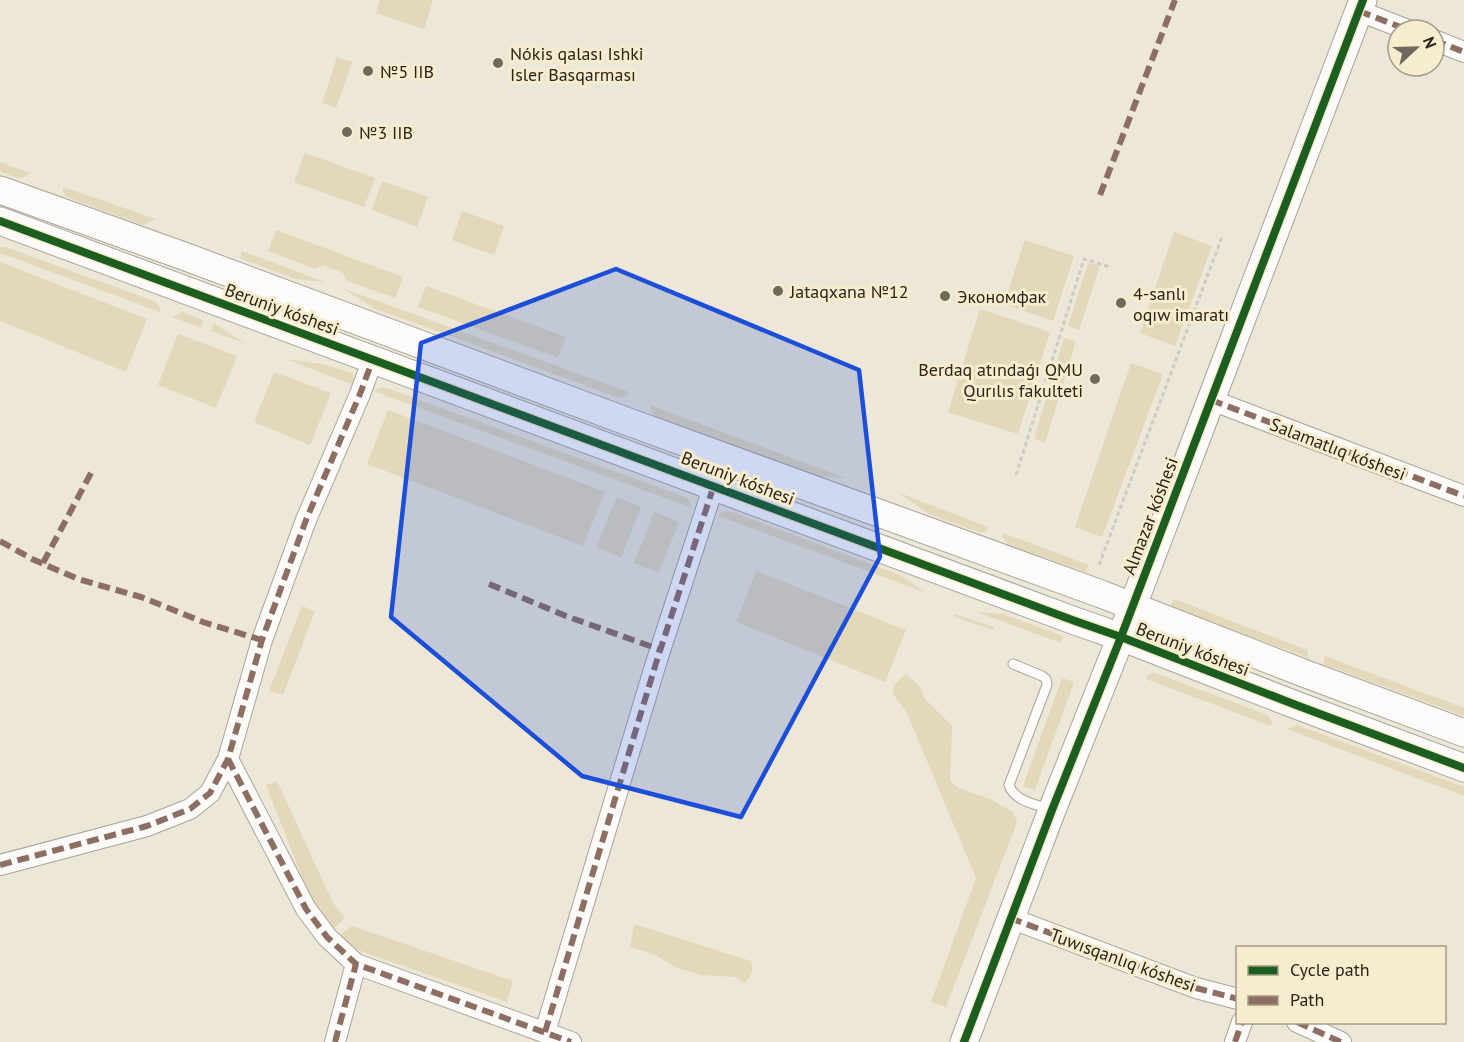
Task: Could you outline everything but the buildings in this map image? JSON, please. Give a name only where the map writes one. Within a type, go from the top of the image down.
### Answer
[{"type":"street","points":[[1361,6],[1386,19]]},
{"type":"street","name":"Almazar kóshesi","points":[[964,1042],[1361,6]]},
{"type":"street","points":[[1446,45],[1464,52]]},
{"type":"street","name":"Beruniy kóshesi","points":[[0,190],[1101,594],[1464,733]]},
{"type":"street","name":"Beruniy kóshesi","points":[[27,200],[9,224],[1121,637],[1464,768]]},
{"type":"street","points":[[0,865],[147,826],[190,809],[210,793],[228,759],[262,640],[306,520],[373,359]]},
{"type":"street","name":"Salamatlıq kóshesi","points":[[1211,400],[1464,496]]},
{"type":"street","points":[[544,1032],[656,663],[714,485]]},
{"type":"street","points":[[228,759],[306,909],[327,937],[356,964],[571,1042]]},
{"type":"street","name":"Tuwısqanlıq kóshesi","points":[[1010,918],[1196,988],[1236,998]]},
{"type":"street","points":[[335,1042],[356,964]]},
{"type":"street","points":[[1235,1042],[1242,1024]]},
{"type":"street","points":[[1299,1024],[1341,1042]]},
{"type":"lane","points":[[1013,664],[1042,676],[1046,679],[1047,685],[1009,785],[1011,792],[1018,798],[1052,810]]},
{"type":"path","points":[[1099,565],[1222,237]]},
{"type":"path","points":[[1017,475],[1084,259],[1110,267]]},
{"type":"highlighted area","points":[[616,269],[859,370],[880,557],[741,817],[582,776],[391,617],[421,343]]},
{"type":"shaded area","points":[[380,0],[433,0],[424,29],[376,13]]},
{"type":"shaded area","points":[[337,57],[352,62],[336,108],[322,103]]},
{"type":"shaded area","points":[[305,153],[375,178],[364,207],[294,182]]},
{"type":"shaded area","points":[[0,162],[30,173],[19,178],[12,176],[0,171]]},
{"type":"shaded area","points":[[382,181],[428,197],[417,227],[372,210]]},
{"type":"shaded area","points":[[63,187],[156,219],[143,225],[66,197]]},
{"type":"shaded area","points":[[462,211],[504,226],[494,255],[452,240]]},
{"type":"shaded area","points":[[276,230],[403,277],[395,298],[347,281],[343,273],[323,265],[315,269],[268,251]]},
{"type":"shaded area","points":[[1174,232],[1212,246],[1175,346],[1140,333]]},
{"type":"shaded area","points":[[1025,240],[1074,256],[1053,321],[1004,304]]},
{"type":"shaded area","points":[[0,247],[154,301],[159,306],[160,312],[0,253]]},
{"type":"shaded area","points":[[242,251],[325,282],[295,279],[240,258]]},
{"type":"shaded area","points":[[0,262],[147,319],[126,372],[0,321]]},
{"type":"shaded area","points":[[1088,263],[1100,266],[1079,330],[1068,326]]},
{"type":"shaded area","points":[[426,286],[566,337],[558,358],[418,307]]},
{"type":"shaded area","points":[[342,288],[629,392],[626,397],[619,398],[376,309]]},
{"type":"shaded area","points":[[980,309],[1050,332],[1018,434],[948,412]]},
{"type":"shaded area","points":[[183,312],[203,320],[201,328],[172,317]]},
{"type":"shaded area","points":[[214,323],[246,344],[211,331]]},
{"type":"shaded area","points":[[178,334],[237,356],[216,408],[158,385]]},
{"type":"shaded area","points":[[1064,338],[1076,341],[1045,443],[1034,439]]},
{"type":"shaded area","points":[[286,359],[322,364],[352,373],[356,386]]},
{"type":"shaded area","points":[[1131,363],[1163,374],[1102,537],[1075,527]]},
{"type":"shaded area","points":[[274,372],[331,393],[310,445],[254,422]]},
{"type":"shaded area","points":[[387,388],[688,498],[692,508],[373,391]]},
{"type":"shaded area","points":[[650,405],[846,478],[812,476],[659,420],[653,414]]},
{"type":"shaded area","points":[[388,410],[605,492],[583,546],[367,464]]},
{"type":"shaded area","points":[[897,492],[988,527],[986,532],[981,533],[929,514]]},
{"type":"shaded area","points":[[617,497],[641,507],[621,558],[596,547]]},
{"type":"shaded area","points":[[729,511],[900,575],[927,593],[718,516],[722,512]]},
{"type":"shaded area","points":[[654,512],[679,522],[659,573],[634,563]]},
{"type":"shaded area","points":[[1003,533],[1089,565],[1085,572],[1008,544],[1002,537]]},
{"type":"shaded area","points":[[756,571],[906,630],[885,682],[736,622]]},
{"type":"shaded area","points":[[1174,599],[1307,650],[1309,658],[1170,607]]},
{"type":"shaded area","points":[[302,606],[315,611],[283,695],[269,691]]},
{"type":"shaded area","points":[[977,612],[1003,614],[1063,636],[1061,643]]},
{"type":"shaded area","points":[[955,614],[994,627],[993,630],[954,617]]},
{"type":"shaded area","points":[[1325,656],[1464,708],[1464,716],[1323,664]]},
{"type":"shaded area","points":[[1155,673],[1268,715],[1272,721],[1271,726],[1146,679],[1149,674]]},
{"type":"shaded area","points":[[906,674],[920,687],[925,699],[952,726],[950,781],[959,788],[990,799],[1013,812],[1017,822],[946,1007],[931,1002],[976,878],[907,713],[893,694],[894,685]]},
{"type":"shaded area","points":[[1062,678],[1074,682],[1035,790],[1023,786]]},
{"type":"shaded area","points":[[1297,725],[1464,787],[1464,796],[1287,729]]},
{"type":"shaded area","points":[[277,781],[333,903],[345,918],[332,930],[313,905],[266,785]]},
{"type":"shaded area","points":[[634,924],[751,961],[751,975],[744,983],[735,977],[701,975],[675,967],[655,955],[630,947]]},
{"type":"shaded area","points":[[352,926],[513,981],[507,1002],[358,950],[343,941],[340,935]]},
{"type":"marked path","points":[[1100,195],[1175,0]]},
{"type":"marked path","points":[[1359,11],[1386,21]]},
{"type":"marked path","points":[[1446,45],[1464,52]]},
{"type":"marked path","points":[[0,865],[147,826],[190,809],[210,793],[228,759],[262,640],[306,520],[373,359]]},
{"type":"marked path","points":[[1211,400],[1464,496]]},
{"type":"marked path","points":[[43,563],[91,473]]},
{"type":"marked path","points":[[545,1032],[656,663],[714,485]]},
{"type":"marked path","points":[[0,541],[32,559],[78,579],[141,597],[203,622],[262,640]]},
{"type":"marked path","points":[[489,584],[566,616],[661,650]]},
{"type":"marked path","points":[[228,759],[306,909],[327,937],[356,964],[571,1042]]},
{"type":"marked path","points":[[1010,918],[1196,988],[1236,998]]},
{"type":"marked path","points":[[335,1042],[356,964]]},
{"type":"marked path","points":[[1235,1042],[1241,1024]]},
{"type":"marked path","points":[[1301,1024],[1341,1042]]},
{"type":"cycle path","points":[[964,1042],[1363,0]]},
{"type":"cycle path","points":[[0,221],[1121,637],[1464,768]]},
{"type":"place","name":"Nókis qalası Ishki Isler Basqarması","points":[[498,63]]},
{"type":"place","name":"№5 IIB","points":[[368,71]]},
{"type":"place","name":"№3 IIB","points":[[347,132]]},
{"type":"place","name":"Jataqxana №12","points":[[778,291]]},
{"type":"place","name":"Экономфак","points":[[945,296]]},
{"type":"place","name":"4-sanlı oqıw imaratı","points":[[1121,303]]},
{"type":"place","name":"Berdaq atındaǵı QMU Qurılıs fakulteti","points":[[1095,379]]}]
